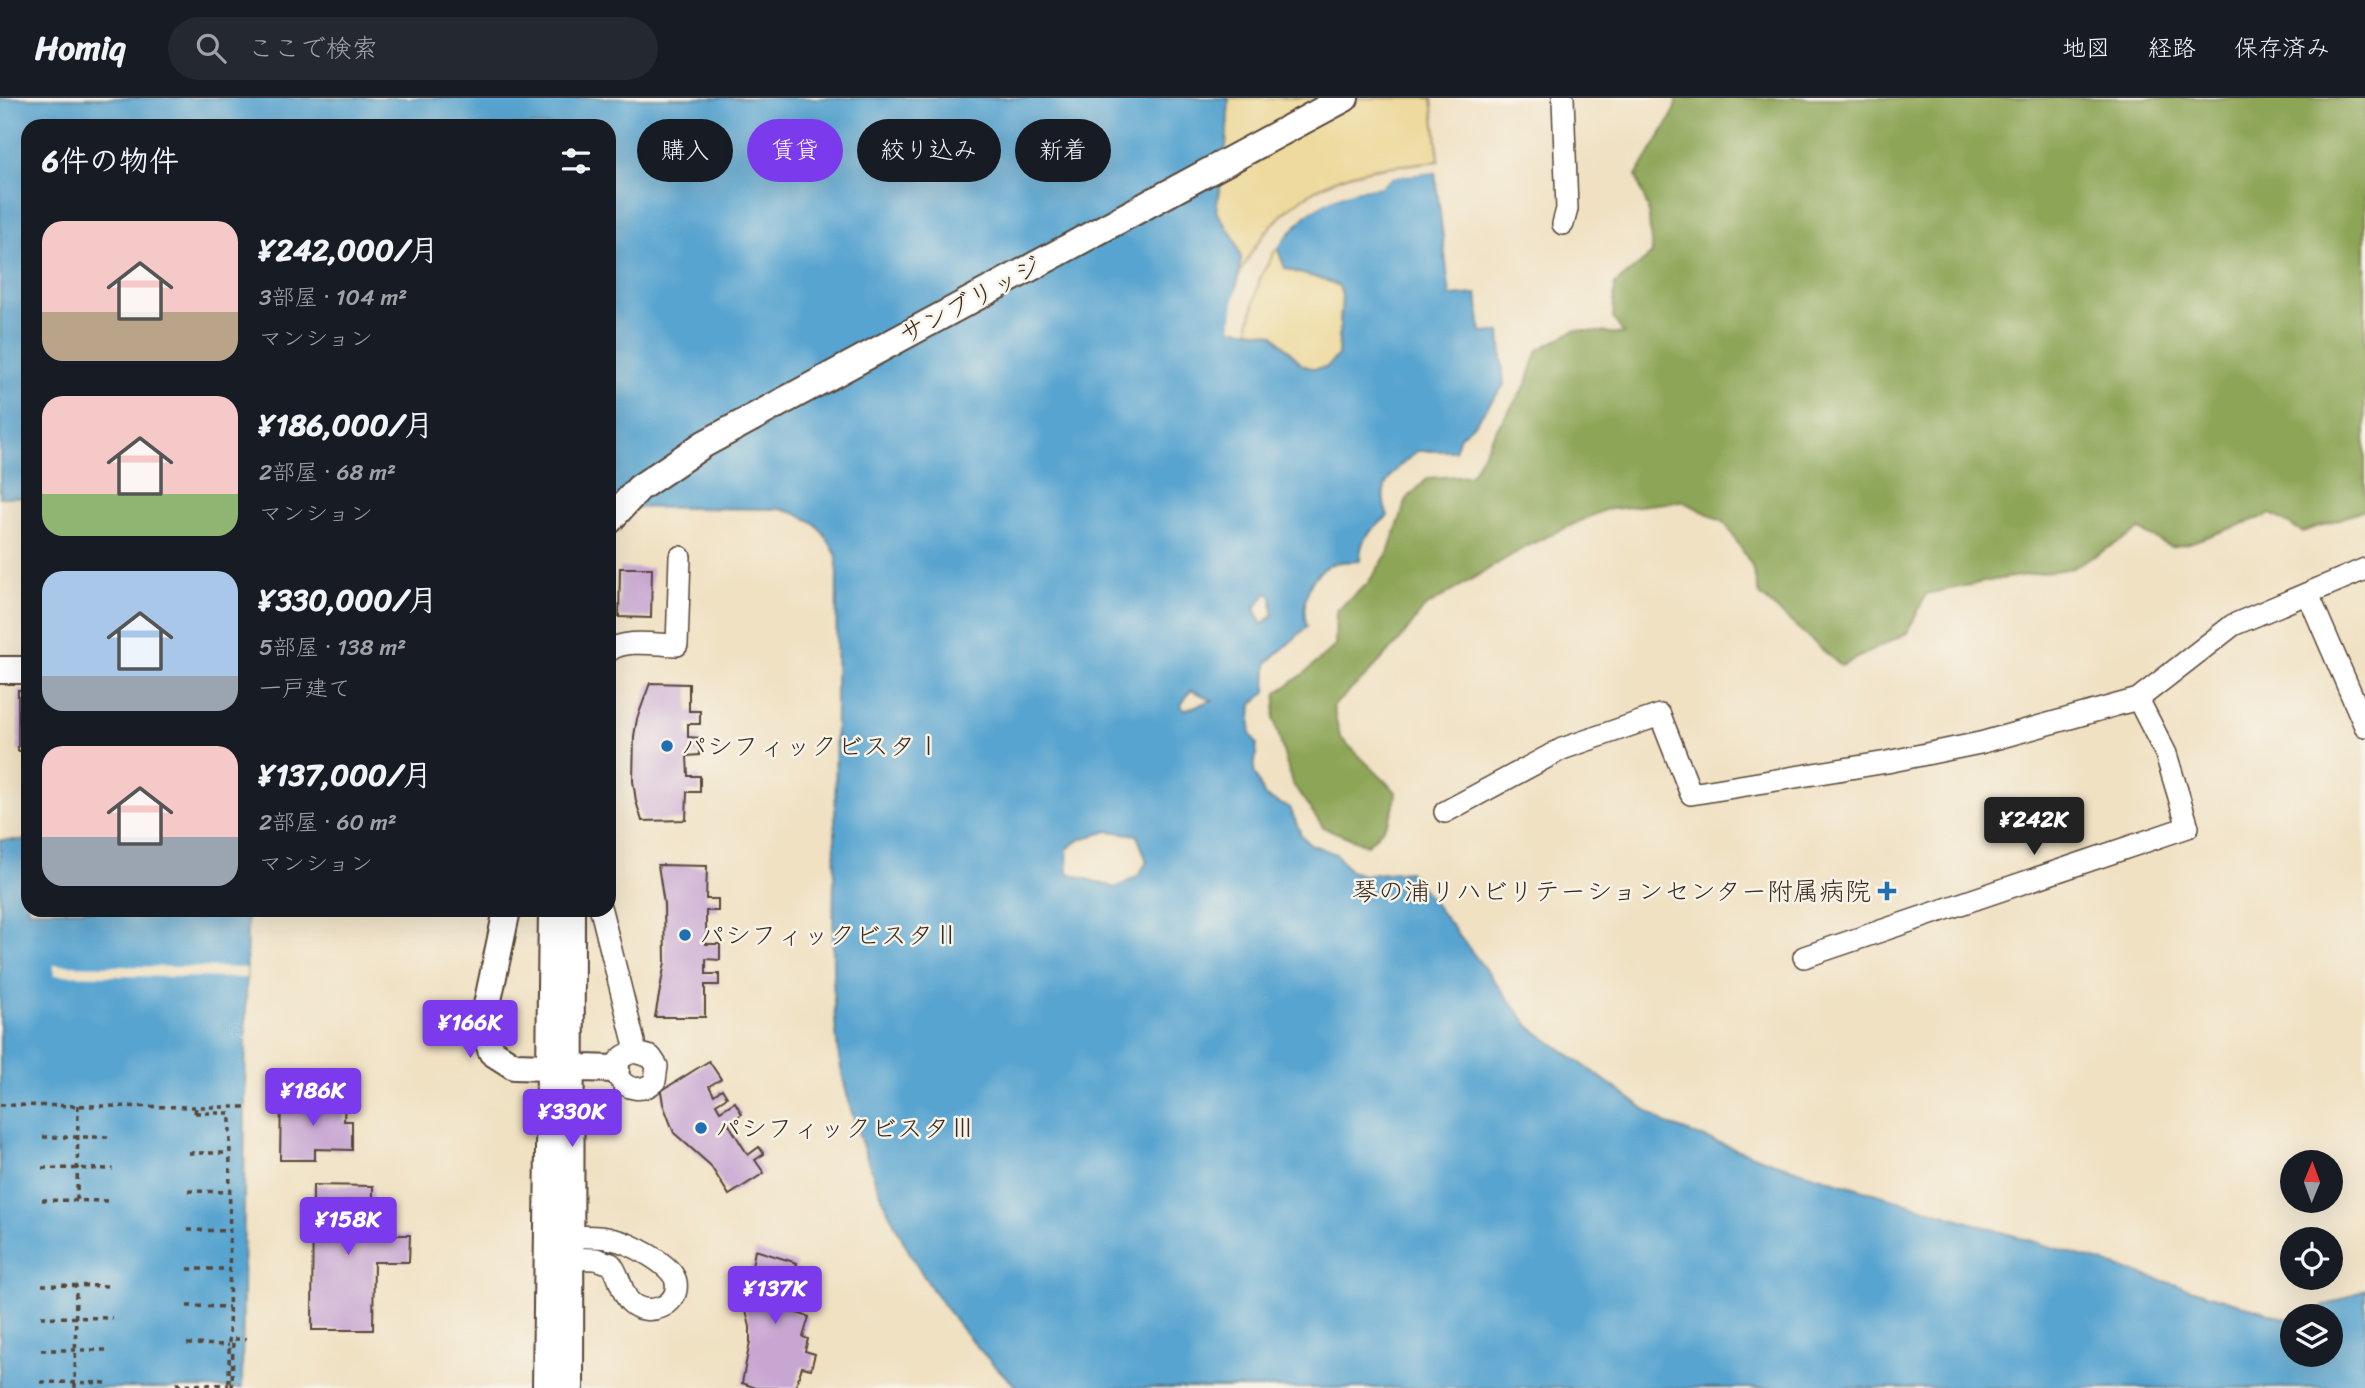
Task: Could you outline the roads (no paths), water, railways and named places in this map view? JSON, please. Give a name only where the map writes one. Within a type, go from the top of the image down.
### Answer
[{"type":"street","name":"サンブリッジ","points":[[616,513],[639,488],[704,443],[1345,98]]},
{"type":"street","points":[[1563,98],[1567,209],[1563,224]]},
{"type":"street","points":[[616,646],[677,645],[680,558]]},
{"type":"street","points":[[1445,812],[1562,748],[1660,715],[1691,794],[1913,757],[1980,743],[2138,698],[2233,625],[2365,569]]},
{"type":"street","points":[[2308,594],[2365,726]]},
{"type":"street","points":[[0,670],[21,670]]},
{"type":"street","points":[[1804,957],[2188,827],[2166,754],[2138,698]]},
{"type":"street","points":[[506,917],[487,1004],[487,1043],[498,1058],[514,1066],[560,1067],[625,1060],[632,1031],[603,917]]},
{"type":"street","points":[[552,917],[560,1067],[559,1248],[570,1388]]},
{"type":"street","points":[[560,1067],[571,917]]},
{"type":"street","points":[[607,1238],[619,1241],[669,1269],[676,1282],[674,1297],[660,1308],[642,1310],[629,1301],[611,1264],[559,1248],[607,1238]]},
{"type":"street","points":[[545,1388],[559,1248]]},
{"type":"water","points":[[0,98],[1229,98],[1226,147],[1216,211],[1234,238],[1241,258],[1231,328],[1273,334],[1302,365],[1314,369],[1327,367],[1338,355],[1342,296],[1339,286],[1285,268],[1277,247],[1310,211],[1331,199],[1354,190],[1381,186],[1392,177],[1435,172],[1450,296],[1477,294],[1481,333],[1500,332],[1504,385],[1476,422],[1460,436],[1455,451],[1417,451],[1394,472],[1385,486],[1384,505],[1388,516],[1364,540],[1360,561],[1332,564],[1312,582],[1305,609],[1307,627],[1267,663],[1266,692],[1252,704],[1250,733],[1257,744],[1254,772],[1265,797],[1290,808],[1301,835],[1310,844],[1336,854],[1350,871],[1363,875],[1409,871],[1530,1027],[1666,1124],[1775,1163],[2280,1316],[2280,1367],[2343,1367],[2343,1304],[2329,1304],[2365,1289],[2365,1388],[1018,1388],[991,1362],[943,1305],[905,1244],[874,1177],[843,1080],[837,1043],[833,966],[837,556],[816,525],[802,516],[782,509],[616,507],[616,119],[21,119],[21,497],[0,497]],"holes":[[[1267,593],[1272,596],[1273,615],[1262,625],[1255,608]],[[1191,690],[1213,700],[1184,710],[1181,705]],[[1108,831],[1137,835],[1147,862],[1138,876],[1116,888],[1068,873],[1067,849],[1081,839]]]},
{"type":"water","points":[[0,840],[21,840],[21,917],[247,917],[242,1388],[0,1388]]},
{"type":"place","name":"パシフィックビスタⅠ","points":[[667,746]]},
{"type":"place","name":"琴の浦リハビリテーションセンター附属病院","points":[[1887,891]]},
{"type":"place","name":"パシフィックビスタⅡ","points":[[685,935]]},
{"type":"place","name":"パシフィックビスタⅢ","points":[[701,1128]]}]
